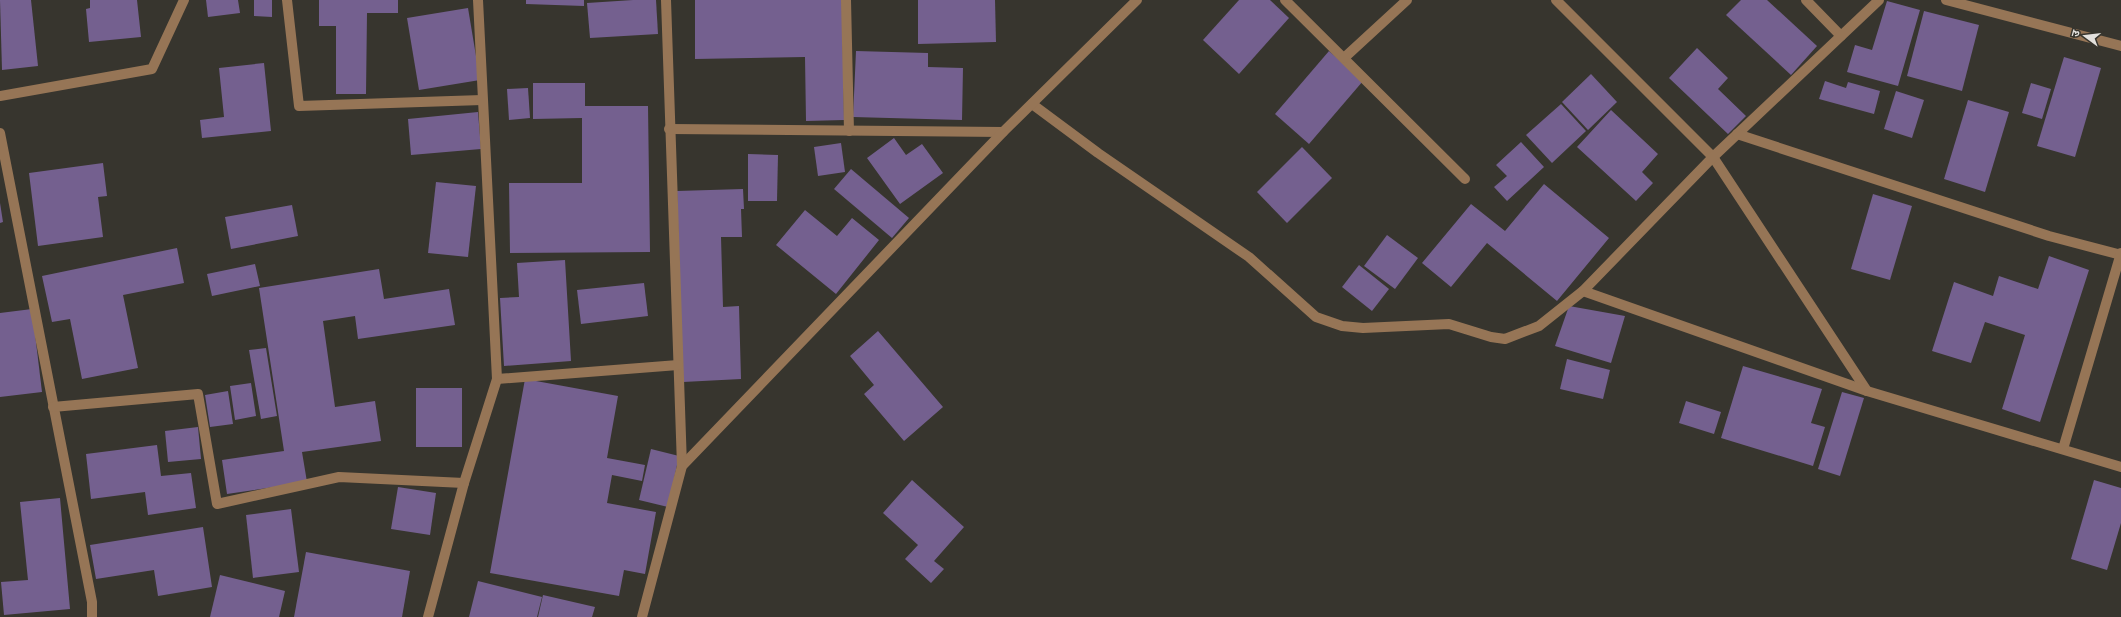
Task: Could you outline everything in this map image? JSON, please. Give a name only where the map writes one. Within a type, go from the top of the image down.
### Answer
[{"type":"street","points":[[0,96],[152,69],[184,0]]},
{"type":"street","points":[[288,0],[299,106],[482,100]]},
{"type":"street","points":[[428,617],[464,483],[497,379],[478,0]]},
{"type":"street","points":[[642,617],[682,466],[669,129],[666,0]]},
{"type":"street","points":[[846,0],[849,131]]},
{"type":"street","points":[[682,466],[1003,132],[1138,0]]},
{"type":"street","points":[[1285,0],[1465,179]]},
{"type":"street","points":[[1344,58],[1407,0]]},
{"type":"street","points":[[1556,0],[1713,157],[1867,391]]},
{"type":"street","points":[[1806,0],[1841,36]]},
{"type":"street","points":[[1032,104],[1098,153],[1249,257],[1316,317],[1336,324],[1363,328],[1450,324],[1491,337],[1505,339],[1539,326],[1583,291],[1713,157],[1879,0]]},
{"type":"street","points":[[1946,0],[2121,46]]},
{"type":"street","points":[[669,129],[1003,132]]},
{"type":"street","points":[[0,132],[92,602],[92,617]]},
{"type":"street","points":[[1737,134],[2050,236],[2121,254],[2063,449]]},
{"type":"street","points":[[1583,291],[1867,391],[2121,467]]},
{"type":"street","points":[[497,379],[678,365]]},
{"type":"street","points":[[53,407],[198,394],[217,504],[339,477],[464,483]]},
{"type":"building","points":[[0,0],[31,0],[38,66],[2,70]]},
{"type":"building","points":[[90,0],[137,0],[141,37],[89,42],[86,9],[90,8]]},
{"type":"building","points":[[206,0],[238,0],[240,13],[208,17]]},
{"type":"building","points":[[254,0],[272,0],[272,17],[254,16]]},
{"type":"building","points":[[319,0],[398,0],[398,13],[367,13],[366,94],[336,94],[336,26],[319,26]]},
{"type":"building","points":[[526,0],[584,0],[584,6],[526,4]]},
{"type":"building","points":[[656,0],[658,34],[590,38],[587,3]]},
{"type":"building","points":[[695,0],[842,0],[844,120],[806,121],[805,57],[695,59]]},
{"type":"building","points":[[918,0],[995,0],[996,42],[918,44]]},
{"type":"building","points":[[1239,0],[1270,0],[1289,18],[1239,74],[1203,40]]},
{"type":"building","points":[[1741,0],[1767,0],[1817,46],[1791,75],[1726,15]]},
{"type":"building","points":[[1887,1],[1920,10],[1898,86],[1847,72],[1855,45],[1872,50]]},
{"type":"building","points":[[468,8],[480,80],[419,90],[407,18]]},
{"type":"building","points":[[1924,11],[1979,25],[1962,91],[1907,76]]},
{"type":"building","points":[[1697,48],[1728,78],[1718,89],[1746,116],[1728,134],[1669,78]]},
{"type":"building","points":[[856,51],[928,53],[928,67],[963,68],[962,120],[853,117]]},
{"type":"building","points":[[1329,51],[1363,81],[1309,144],[1275,114]]},
{"type":"building","points":[[2064,57],[2101,68],[2075,157],[2037,146]]},
{"type":"building","points":[[264,63],[271,131],[202,138],[200,120],[224,117],[219,68]]},
{"type":"building","points":[[1591,74],[1617,102],[1588,130],[1562,102]]},
{"type":"building","points":[[1825,81],[1846,88],[1848,82],[1880,91],[1874,114],[1819,99]]},
{"type":"building","points":[[533,83],[585,83],[585,106],[648,106],[650,252],[510,253],[509,183],[582,183],[582,118],[533,119]]},
{"type":"building","points":[[2031,83],[2051,89],[2042,119],[2022,113]]},
{"type":"building","points":[[528,88],[530,118],[509,120],[507,89]]},
{"type":"building","points":[[1896,91],[1924,100],[1912,138],[1884,129]]},
{"type":"building","points":[[1968,100],[2009,112],[1985,192],[1944,179]]},
{"type":"building","points":[[1561,104],[1586,131],[1552,163],[1526,135]]},
{"type":"building","points":[[1611,110],[1658,154],[1642,172],[1653,183],[1636,201],[1577,147]]},
{"type":"building","points":[[478,112],[481,149],[411,155],[408,119]]},
{"type":"building","points":[[894,138],[906,155],[922,144],[943,173],[900,204],[867,158]]},
{"type":"building","points":[[1521,142],[1544,167],[1507,201],[1494,187],[1507,176],[1496,165]]},
{"type":"building","points":[[841,143],[845,172],[818,176],[814,147]]},
{"type":"building","points":[[1302,147],[1332,178],[1287,223],[1257,192]]},
{"type":"building","points":[[748,154],[778,155],[777,201],[748,201]]},
{"type":"building","points":[[103,163],[107,196],[98,197],[103,237],[38,246],[29,173]]},
{"type":"building","points":[[851,169],[909,218],[892,238],[834,189]]},
{"type":"building","points":[[436,182],[476,186],[468,257],[428,253]]},
{"type":"building","points":[[1544,184],[1609,238],[1557,301],[1487,243],[1451,287],[1422,263],[1471,204],[1505,231]]},
{"type":"building","points":[[743,189],[744,209],[741,209],[742,237],[721,237],[723,307],[739,306],[741,379],[683,382],[677,191]]},
{"type":"building","points":[[1873,194],[1912,206],[1890,280],[1851,269]]},
{"type":"building","points":[[0,203],[3,222],[0,223]]},
{"type":"building","points":[[292,205],[298,236],[231,249],[225,217]]},
{"type":"building","points":[[805,210],[837,236],[852,218],[879,240],[836,294],[776,245]]},
{"type":"building","points":[[1387,235],[1418,258],[1395,289],[1364,266]]},
{"type":"building","points":[[177,248],[184,283],[123,295],[138,368],[82,379],[70,319],[52,322],[42,276]]},
{"type":"building","points":[[2049,256],[2089,270],[2040,422],[2002,409],[2025,335],[1985,322],[1971,363],[1932,351],[1954,282],[1993,296],[1999,276],[2038,289]]},
{"type":"building","points":[[565,260],[571,361],[504,366],[500,298],[519,297],[517,263]]},
{"type":"building","points":[[255,264],[260,286],[212,296],[207,274]]},
{"type":"building","points":[[1359,265],[1389,289],[1372,311],[1342,287]]},
{"type":"building","points":[[379,269],[384,299],[449,289],[455,325],[358,339],[355,316],[323,321],[335,407],[375,401],[381,441],[302,452],[307,482],[227,494],[222,460],[284,451],[259,288]]},
{"type":"building","points":[[644,283],[648,316],[581,324],[577,290]]},
{"type":"building","points":[[1569,306],[1625,316],[1611,363],[1555,346]]},
{"type":"building","points":[[32,309],[42,392],[0,397],[0,313]]},
{"type":"building","points":[[878,331],[943,407],[904,441],[864,394],[874,385],[850,356]]},
{"type":"building","points":[[266,348],[277,416],[261,419],[249,350]]},
{"type":"building","points":[[1567,359],[1610,370],[1603,399],[1560,389]]},
{"type":"building","points":[[1743,366],[1822,389],[1811,423],[1825,427],[1813,466],[1721,438]]},
{"type":"building","points":[[525,379],[618,396],[607,458],[645,465],[642,481],[612,475],[607,503],[656,512],[645,574],[624,570],[619,596],[490,573]]},
{"type":"building","points":[[251,383],[256,416],[235,420],[230,386]]},
{"type":"building","points":[[416,388],[462,388],[462,447],[416,447]]},
{"type":"building","points":[[228,391],[233,424],[210,427],[205,395]]},
{"type":"building","points":[[1842,392],[1864,398],[1840,476],[1818,469]]},
{"type":"building","points":[[1686,401],[1721,412],[1714,434],[1679,423]]},
{"type":"building","points":[[198,427],[201,459],[168,462],[165,431]]},
{"type":"building","points":[[157,445],[161,476],[191,473],[196,508],[148,515],[145,492],[91,499],[86,454]]},
{"type":"building","points":[[651,449],[679,456],[668,507],[639,500]]},
{"type":"building","points":[[912,480],[964,527],[934,561],[944,569],[931,583],[905,559],[918,545],[883,513]]},
{"type":"building","points":[[2094,480],[2121,488],[2121,523],[2107,570],[2071,559]]},
{"type":"building","points":[[398,487],[436,493],[430,535],[391,529]]},
{"type":"building","points":[[60,498],[70,609],[4,615],[1,582],[28,580],[20,502]]},
{"type":"building","points":[[291,509],[299,572],[253,578],[246,515]]},
{"type":"building","points":[[203,527],[212,587],[158,596],[154,570],[96,579],[90,545]]},
{"type":"building","points":[[306,552],[410,571],[402,617],[294,617]]},
{"type":"building","points":[[220,575],[285,591],[279,617],[210,617]]},
{"type":"building","points":[[478,581],[542,597],[537,617],[469,617]]},
{"type":"building","points":[[543,595],[595,607],[592,617],[538,617]]}]
